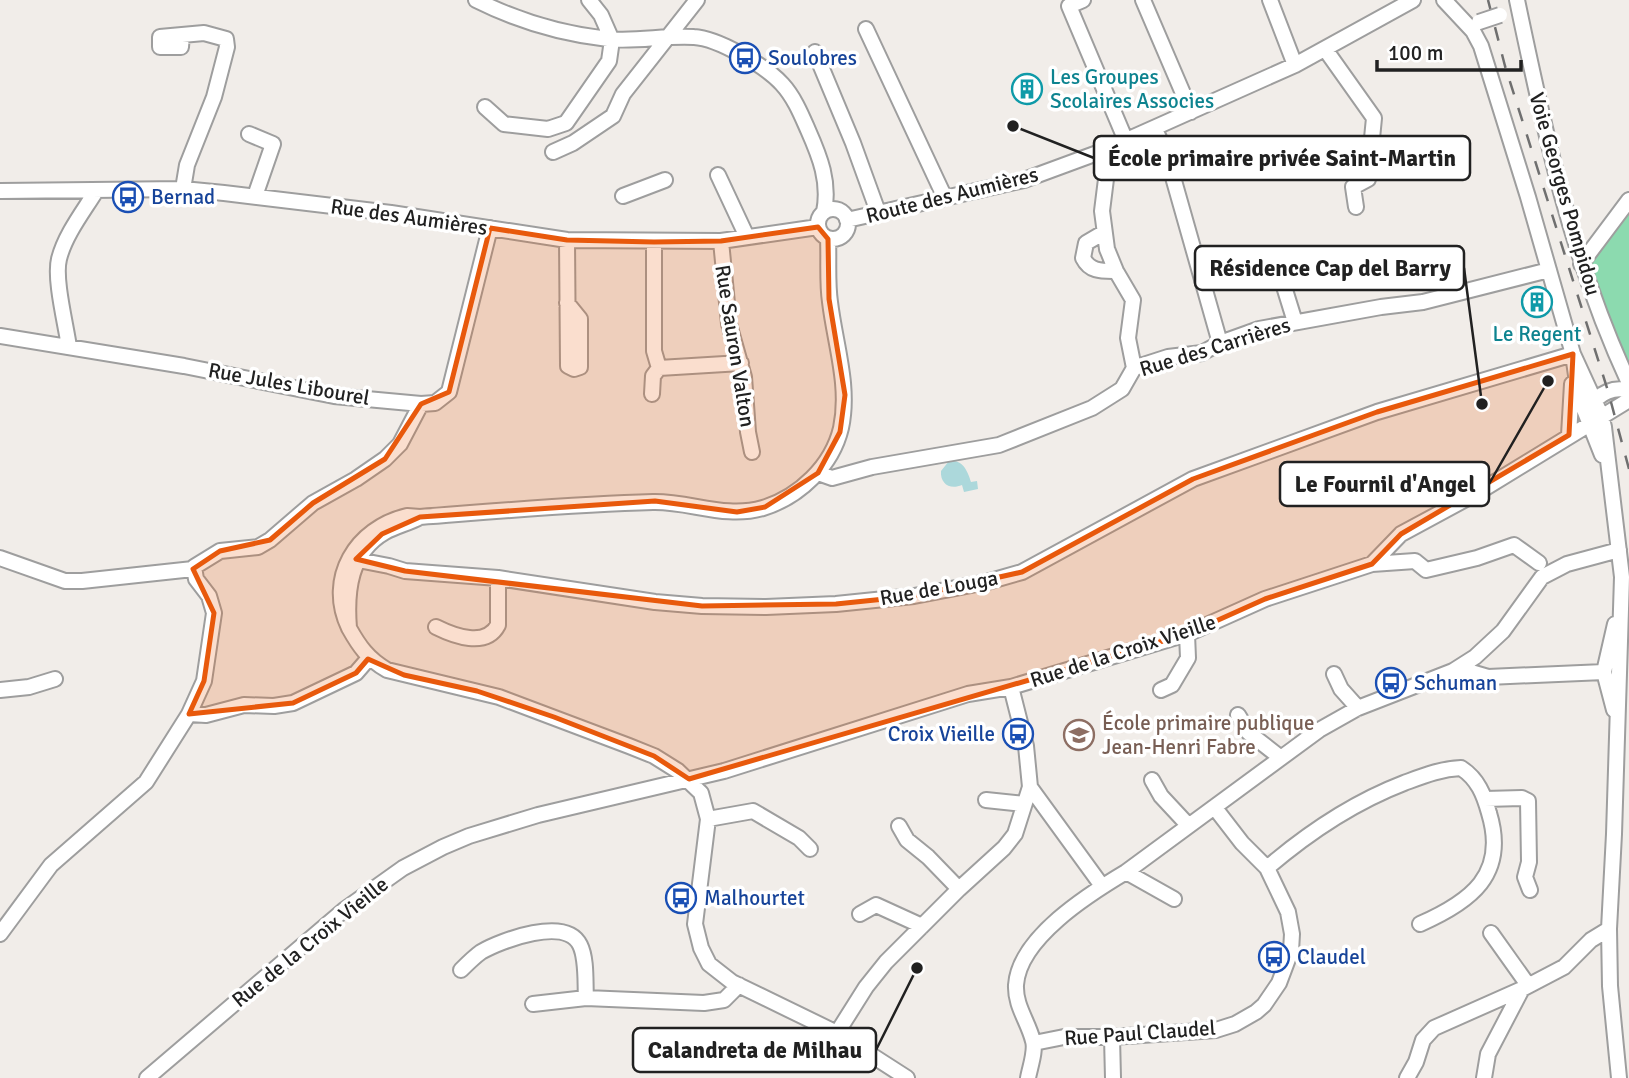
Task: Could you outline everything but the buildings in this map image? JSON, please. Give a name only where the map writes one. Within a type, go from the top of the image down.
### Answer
[{"type":"street","points":[[476,0],[531,24],[575,35],[612,40],[673,37],[706,39],[720,43],[782,83],[800,111],[845,216],[847,229],[835,238],[829,278],[829,299],[845,395],[840,432],[818,473],[791,495],[765,508],[737,512],[655,501],[407,516],[389,520],[370,532],[348,561],[340,584],[342,614],[359,648],[387,670],[499,697],[670,764],[696,787],[708,819],[696,907],[698,938],[709,964],[721,975],[837,1034],[907,1078]]},
{"type":"street","points":[[485,107],[503,124],[548,129],[566,123],[609,61],[612,40],[601,15],[589,0]]},
{"type":"street","points":[[553,152],[573,143],[612,116],[623,94],[673,37],[698,0]]},
{"type":"street","points":[[1083,0],[1069,6],[1126,141]]},
{"type":"street","points":[[1143,0],[1191,111]]},
{"type":"street","points":[[1270,0],[1296,65]]},
{"type":"street","name":"Route des Aumières","points":[[845,216],[878,212],[1024,180],[1100,152],[1296,65],[1413,0]]},
{"type":"street","points":[[1444,0],[1474,24],[1573,354],[1579,397],[1593,418],[1613,486],[1622,588],[1609,929],[1610,986],[1619,1078]]},
{"type":"street","points":[[1474,24],[1500,15],[1518,4]]},
{"type":"street","name":"Voie Georges Pompidou","points":[[1518,4],[1540,115],[1581,264],[1605,331],[1629,383]]},
{"type":"street","points":[[866,29],[945,198]]},
{"type":"street","points":[[182,35],[204,33],[218,36],[226,39],[227,47],[214,97],[187,165],[183,190]]},
{"type":"street","points":[[1325,49],[1374,118],[1367,178],[1353,187],[1356,207]]},
{"type":"street","points":[[815,52],[878,212]]},
{"type":"street","points":[[1155,129],[1167,156],[1220,343]]},
{"type":"street","points":[[249,134],[273,144],[255,197]]},
{"type":"street","points":[[1100,152],[1107,171],[1102,211],[1103,233],[1116,271],[1133,300],[1128,338],[1133,368]]},
{"type":"street","points":[[823,166],[827,196],[818,227],[822,234],[835,238]]},
{"type":"street","points":[[718,175],[747,237]]},
{"type":"street","points":[[624,196],[665,180]]},
{"type":"street","name":"Rue des Aumières","points":[[0,191],[183,190],[255,197],[566,240],[720,241],[818,227]]},
{"type":"street","points":[[69,347],[58,261],[66,241],[96,191]]},
{"type":"street","points":[[1581,264],[1629,200]]},
{"type":"street","points":[[824,212],[833,209],[845,216]]},
{"type":"street","points":[[0,558],[65,581],[82,581],[193,569],[220,551],[258,547],[270,540],[313,503],[385,459],[400,444],[421,404],[435,403],[449,392],[490,228]]},
{"type":"street","points":[[1103,233],[1086,243],[1083,258],[1092,268],[1116,271]]},
{"type":"street","points":[[566,240],[567,303]]},
{"type":"street","name":"Rue Sauron Valton","points":[[720,241],[729,324],[741,363],[752,452]]},
{"type":"street","points":[[654,242],[654,351],[659,368]]},
{"type":"street","points":[[1295,322],[1277,264],[1296,257]]},
{"type":"street","name":"Rue des Carrières","points":[[818,473],[832,478],[872,467],[999,444],[1092,408],[1122,389],[1133,368],[1168,357],[1202,353],[1220,343],[1259,329],[1423,302],[1549,270]]},
{"type":"street","points":[[1595,400],[1616,382],[1618,372],[1605,331]]},
{"type":"street","name":"Rue Jules Libourel","points":[[0,336],[278,383],[334,396],[421,404]]},
{"type":"street","points":[[1573,354],[1595,400],[1593,418]]},
{"type":"street","points":[[1569,435],[1573,354]]},
{"type":"street","name":"Rue de Louga","points":[[358,560],[405,571],[498,578],[655,602],[702,606],[766,607],[888,599],[987,582],[1022,572],[1193,479],[1377,412],[1573,354]]},
{"type":"street","points":[[652,394],[653,376],[659,368],[741,363]]},
{"type":"street","name":"Rue de la Croix Vieille","points":[[148,1078],[344,910],[403,869],[443,846],[538,815],[650,788],[696,787],[724,771],[968,694],[1011,687],[1187,634],[1265,599],[1372,564],[1401,534],[1476,493],[1593,418],[1628,399],[1622,389],[1608,391]]},
{"type":"street","points":[[349,628],[348,591],[358,560],[376,538],[420,517]]},
{"type":"street","points":[[376,538],[389,566]]},
{"type":"street","points":[[1372,564],[1415,561],[1426,570],[1477,558],[1514,545],[1539,563]]},
{"type":"street","points":[[1028,1078],[1034,1043],[1020,1011],[1016,985],[1022,961],[1039,937],[1102,886],[1216,808],[1319,730],[1358,708],[1453,671],[1475,657],[1503,631],[1542,577],[1579,559],[1619,550]]},
{"type":"street","points":[[0,934],[51,865],[146,782],[188,714],[204,681],[214,613],[209,596],[196,579],[193,569]]},
{"type":"street","points":[[436,628],[453,635],[481,639],[489,636],[498,625],[498,578]]},
{"type":"street","points":[[1618,725],[1604,672],[1622,588]]},
{"type":"street","points":[[1161,690],[1172,685],[1188,658],[1187,634]]},
{"type":"street","points":[[188,714],[206,715],[244,705],[274,706],[293,703],[356,673],[369,658]]},
{"type":"street","points":[[1453,671],[1488,677],[1604,672]]},
{"type":"street","points":[[1334,674],[1341,689],[1358,708]]},
{"type":"street","points":[[0,690],[29,687],[55,679]]},
{"type":"street","points":[[837,1034],[866,987],[886,962],[1004,848],[1020,823],[1030,787],[1023,730],[1011,687]]},
{"type":"street","points":[[1238,715],[1249,733],[1281,758]]},
{"type":"street","points":[[650,788],[670,764]]},
{"type":"street","points":[[1267,868],[1323,823],[1371,795],[1443,769],[1461,768],[1477,782],[1485,799],[1494,830],[1493,857],[1480,885],[1468,899],[1447,913],[1420,924]]},
{"type":"street","points":[[1152,780],[1161,796],[1188,825]]},
{"type":"street","points":[[1030,787],[1102,886]]},
{"type":"street","points":[[1485,799],[1522,798],[1528,801],[1529,862],[1525,877],[1530,890]]},
{"type":"street","points":[[986,800],[1024,804]]},
{"type":"street","name":"Rue Paul Claudel","points":[[1034,1043],[1064,1037],[1112,1037],[1216,1030],[1235,1024],[1264,1004],[1279,983],[1292,943],[1288,912],[1267,868],[1242,844],[1216,808]]},
{"type":"street","points":[[708,819],[753,811],[799,838],[810,849]]},
{"type":"street","points":[[899,826],[906,840],[928,857],[959,889]]},
{"type":"street","points":[[1126,872],[1174,899]]},
{"type":"street","points":[[860,914],[876,905],[922,926]]},
{"type":"street","points":[[1407,1078],[1423,1040],[1434,1028],[1564,967],[1591,940],[1609,929]]},
{"type":"street","points":[[461,970],[480,953],[504,942],[551,930],[566,932],[579,942],[582,950],[586,998]]},
{"type":"street","points":[[1491,933],[1525,987]]},
{"type":"street","points":[[533,1004],[586,998],[704,1003],[724,1000],[739,985]]},
{"type":"street","points":[[1484,1078],[1488,1054],[1525,987]]},
{"type":"street","points":[[1112,1037],[1113,1078]]},
{"type":"highlighted area","points":[[818,227],[828,239],[829,299],[845,395],[840,432],[818,473],[765,507],[737,512],[655,501],[420,517],[382,534],[356,559],[405,571],[702,606],[836,604],[914,596],[1022,572],[1193,479],[1377,412],[1573,354],[1569,435],[1401,534],[1372,564],[1265,599],[1187,634],[705,775],[689,779],[654,756],[554,717],[477,691],[404,675],[368,659],[356,673],[293,703],[189,714],[204,681],[214,613],[193,569],[220,551],[270,540],[313,503],[385,459],[421,404],[449,392],[490,228],[567,240],[654,242],[721,241]]},
{"type":"green space","points":[[1629,209],[1629,373],[1606,317],[1589,263]]},
{"type":"water","points":[[949,461],[961,464],[971,482],[977,481],[978,489],[964,492],[962,485],[947,485],[941,471]]},
{"type":"railway","points":[[1488,0],[1505,66],[1608,391],[1629,469]]},
{"type":"place","name":"Soulobres","points":[[745,58]]},
{"type":"place","name":"Les Groupes Scolaires Associes","points":[[1027,89]]},
{"type":"place","name":"École primaire privée Saint-Martin","points":[[1013,126]]},
{"type":"place","name":"Bernad","points":[[128,197]]},
{"type":"place","name":"Le Regent","points":[[1537,302]]},
{"type":"place","name":"Le Fournil d'Angel","points":[[1548,381]]},
{"type":"place","name":"Résidence Cap del Barry","points":[[1482,404]]},
{"type":"place","name":"Schuman","points":[[1391,683]]},
{"type":"place","name":"Croix Vieille","points":[[1018,734]]},
{"type":"place","name":"École primaire publique Jean-Henri Fabre","points":[[1079,735]]},
{"type":"place","name":"Malhourtet","points":[[681,898]]},
{"type":"place","name":"Claudel","points":[[1274,957]]},
{"type":"place","name":"Calandreta de Milhau","points":[[917,968]]}]
